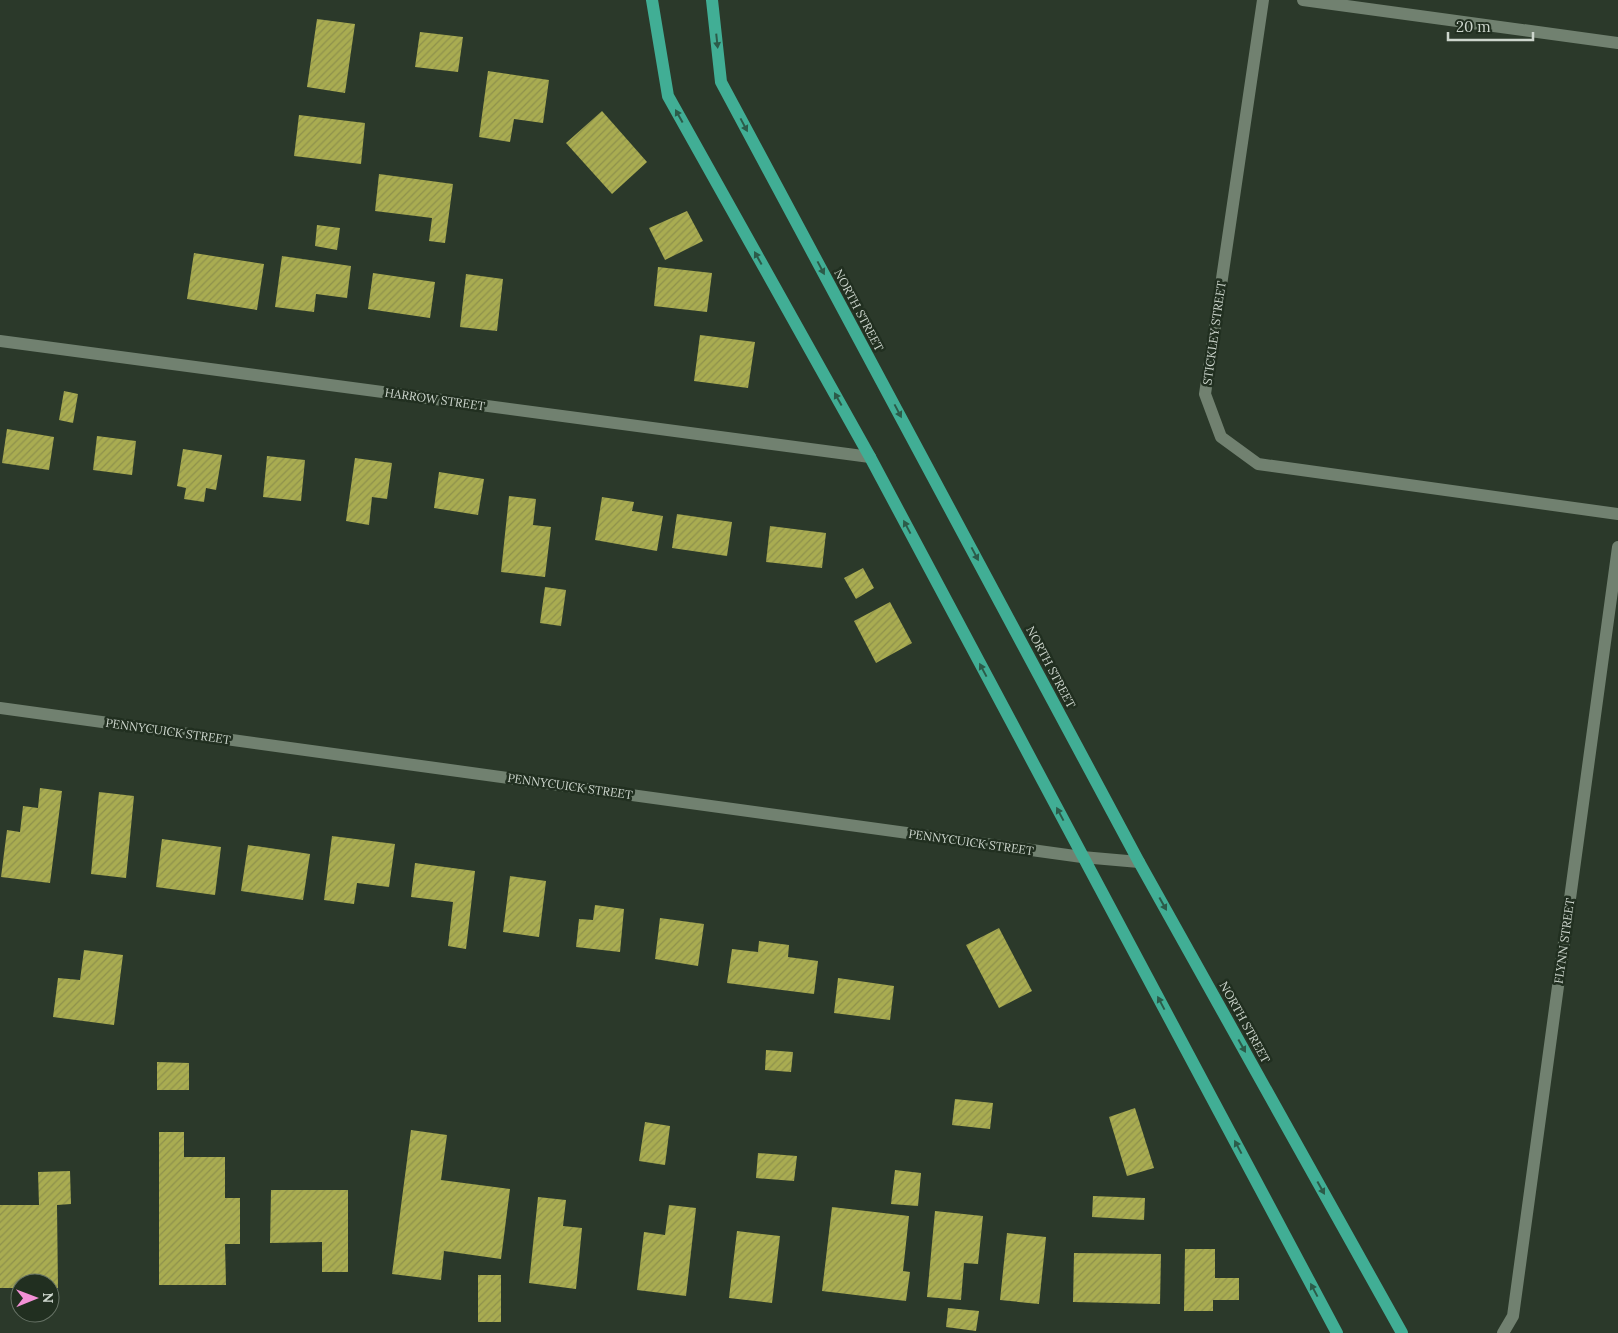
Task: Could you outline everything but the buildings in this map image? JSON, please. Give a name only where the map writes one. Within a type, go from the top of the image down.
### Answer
[{"type":"main road","points":[[652,0],[668,96],[870,457],[1337,1333]]},
{"type":"main road","name":"NORTH STREET","points":[[712,0],[721,82],[1140,862],[1402,1333]]},
{"type":"street","name":"STICKLEY STREET","points":[[1263,0],[1205,394],[1221,437],[1258,464],[1618,514]]},
{"type":"street","points":[[1303,0],[1618,43]]},
{"type":"street","name":"HARROW STREET","points":[[0,341],[870,457]]},
{"type":"street","name":"FLYNN STREET","points":[[1503,1333],[1513,1316],[1618,547]]},
{"type":"street","name":"PENNYCUICK STREET","points":[[0,708],[1082,857],[1140,862]]}]
